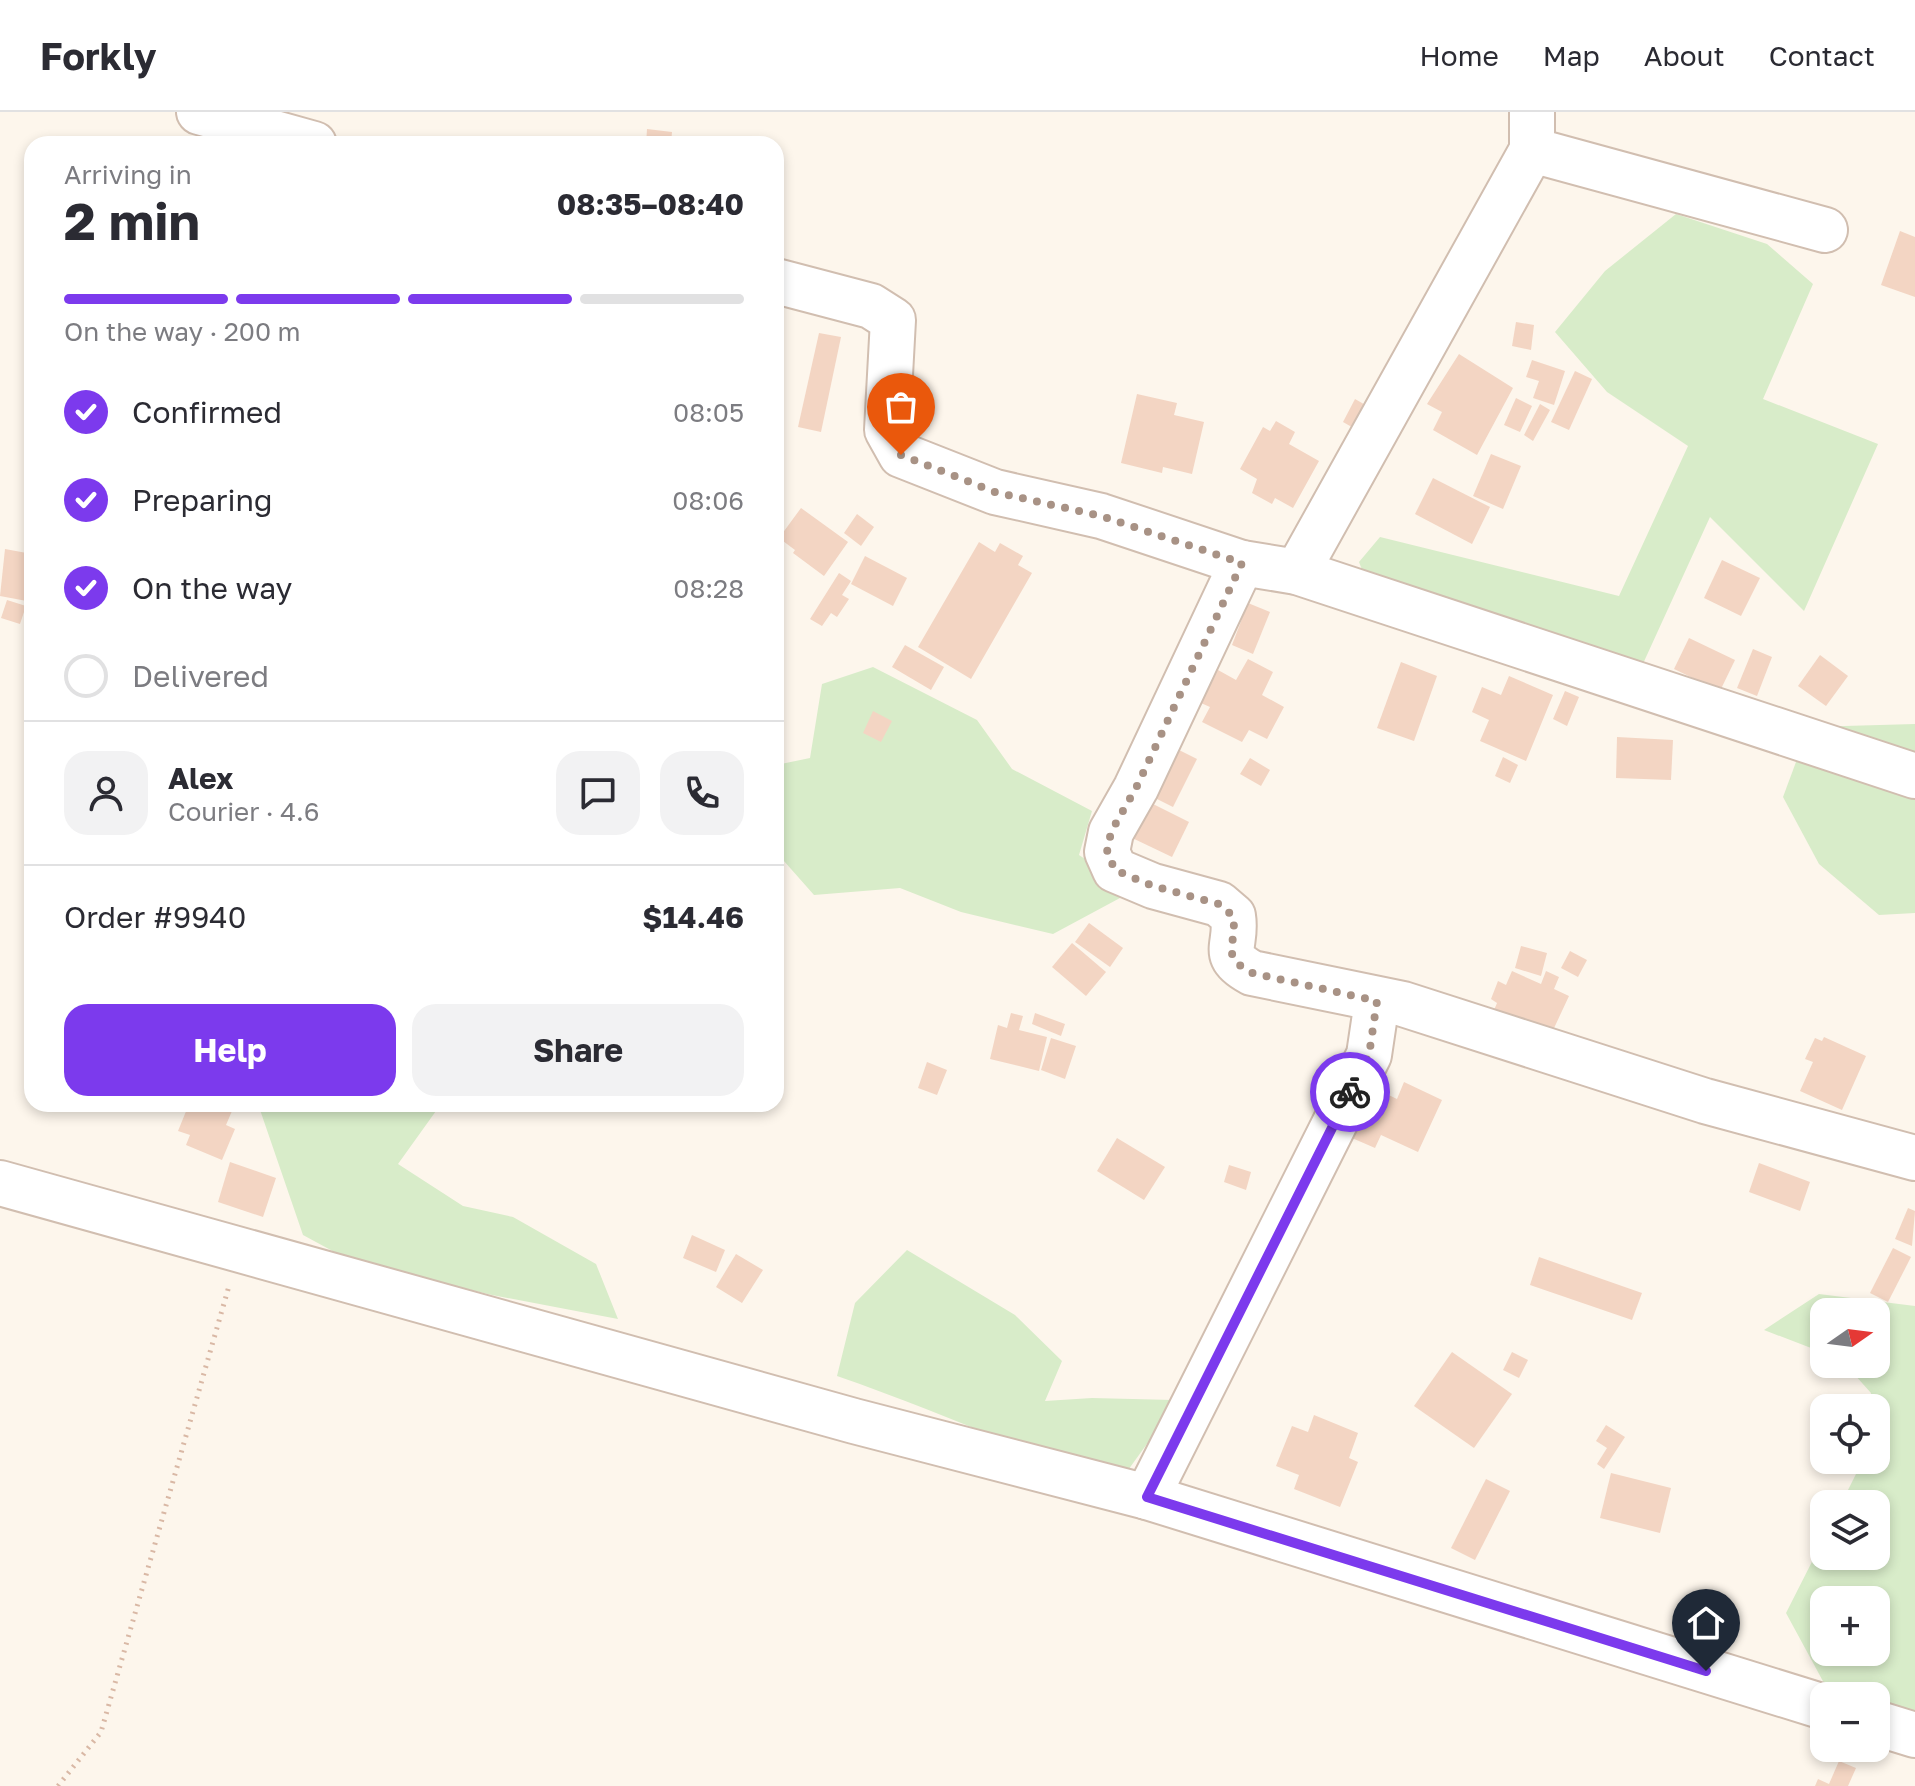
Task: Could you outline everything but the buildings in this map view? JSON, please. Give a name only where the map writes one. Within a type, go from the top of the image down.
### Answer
[{"type":"street","points":[[199,112],[285,136]]},
{"type":"street","points":[[1297,572],[1532,131],[1825,230]]},
{"type":"street","points":[[784,283],[871,306],[893,320],[887,430],[901,455],[995,492],[1101,516],[1242,563],[1297,572],[1915,776]]},
{"type":"street","points":[[1242,563],[1136,788],[1111,832],[1107,852],[1115,870],[1153,886],[1219,904],[1234,924],[1231,957],[1235,964],[1252,973],[1403,1004],[1705,1101],[1915,1158]]},
{"type":"street","points":[[1147,1497],[1369,1055],[1377,1001]]},
{"type":"street","points":[[0,1183],[839,1417],[1147,1497],[1810,1703]]},
{"type":"street","points":[[1890,1727],[1915,1735]]},
{"type":"path","points":[[58,1786],[101,1732],[240,1250]]},
{"type":"green space","points":[[1676,214],[1767,244],[1813,284],[1763,399],[1878,444],[1804,611],[1710,517],[1636,679],[1375,603],[1359,562],[1380,537],[1619,596],[1688,446],[1607,392],[1555,332],[1605,271]]},
{"type":"green space","points":[[873,667],[977,720],[1012,769],[1092,811],[1079,855],[1133,891],[1053,934],[961,912],[900,888],[814,895],[784,861],[784,763],[810,758],[822,684]]},
{"type":"green space","points":[[1915,724],[1915,913],[1879,915],[1819,864],[1783,797],[1809,727]]},
{"type":"green space","points":[[261,1112],[435,1112],[398,1164],[463,1206],[513,1217],[596,1264],[618,1319],[492,1295],[351,1261],[303,1235]]},
{"type":"green space","points":[[907,1250],[1015,1315],[1062,1361],[1045,1401],[1092,1398],[1173,1400],[1157,1430],[1118,1484],[837,1376],[855,1303]]},
{"type":"green space","points":[[1819,1294],[1851,1298],[1813,1298]]},
{"type":"green space","points":[[1810,1300],[1810,1348],[1764,1330]]},
{"type":"green space","points":[[1890,1303],[1915,1306],[1915,1723],[1890,1715],[1890,1682],[1823,1682],[1815,1666],[1890,1666],[1890,1586],[1810,1586],[1810,1657],[1786,1613],[1810,1566],[1810,1570],[1890,1570],[1890,1490],[1848,1490],[1856,1474],[1890,1474],[1890,1394],[1871,1393],[1858,1378],[1890,1378]]},
{"type":"way so far","points":[[901,455],[995,492],[1101,516],[1242,563],[1136,788],[1111,832],[1107,852],[1115,870],[1153,886],[1219,904],[1233,916],[1231,957],[1235,964],[1252,973],[1377,1001],[1369,1055],[1350,1092]]},
{"type":"route","points":[[1350,1092],[1147,1497],[1706,1671]]}]
